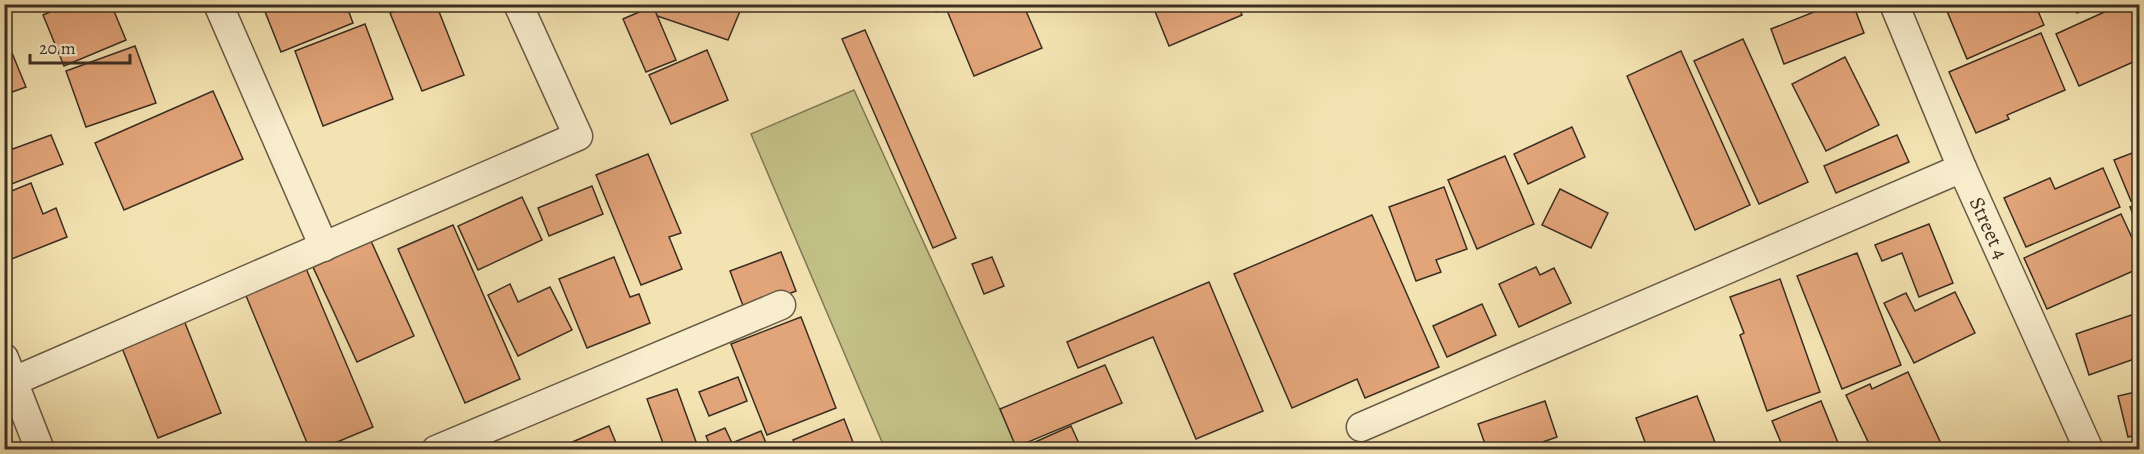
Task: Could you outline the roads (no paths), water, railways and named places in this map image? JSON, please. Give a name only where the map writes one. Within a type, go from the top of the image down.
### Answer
[{"type":"street","points":[[218,4],[324,247]]},
{"type":"street","points":[[40,450],[9,370],[324,247],[578,136],[518,4]]},
{"type":"street","name":"Street 4","points":[[1894,4],[1962,168],[2089,450]]},
{"type":"street","points":[[1361,427],[1962,168]]},
{"type":"street","points":[[436,450],[781,305]]}]
